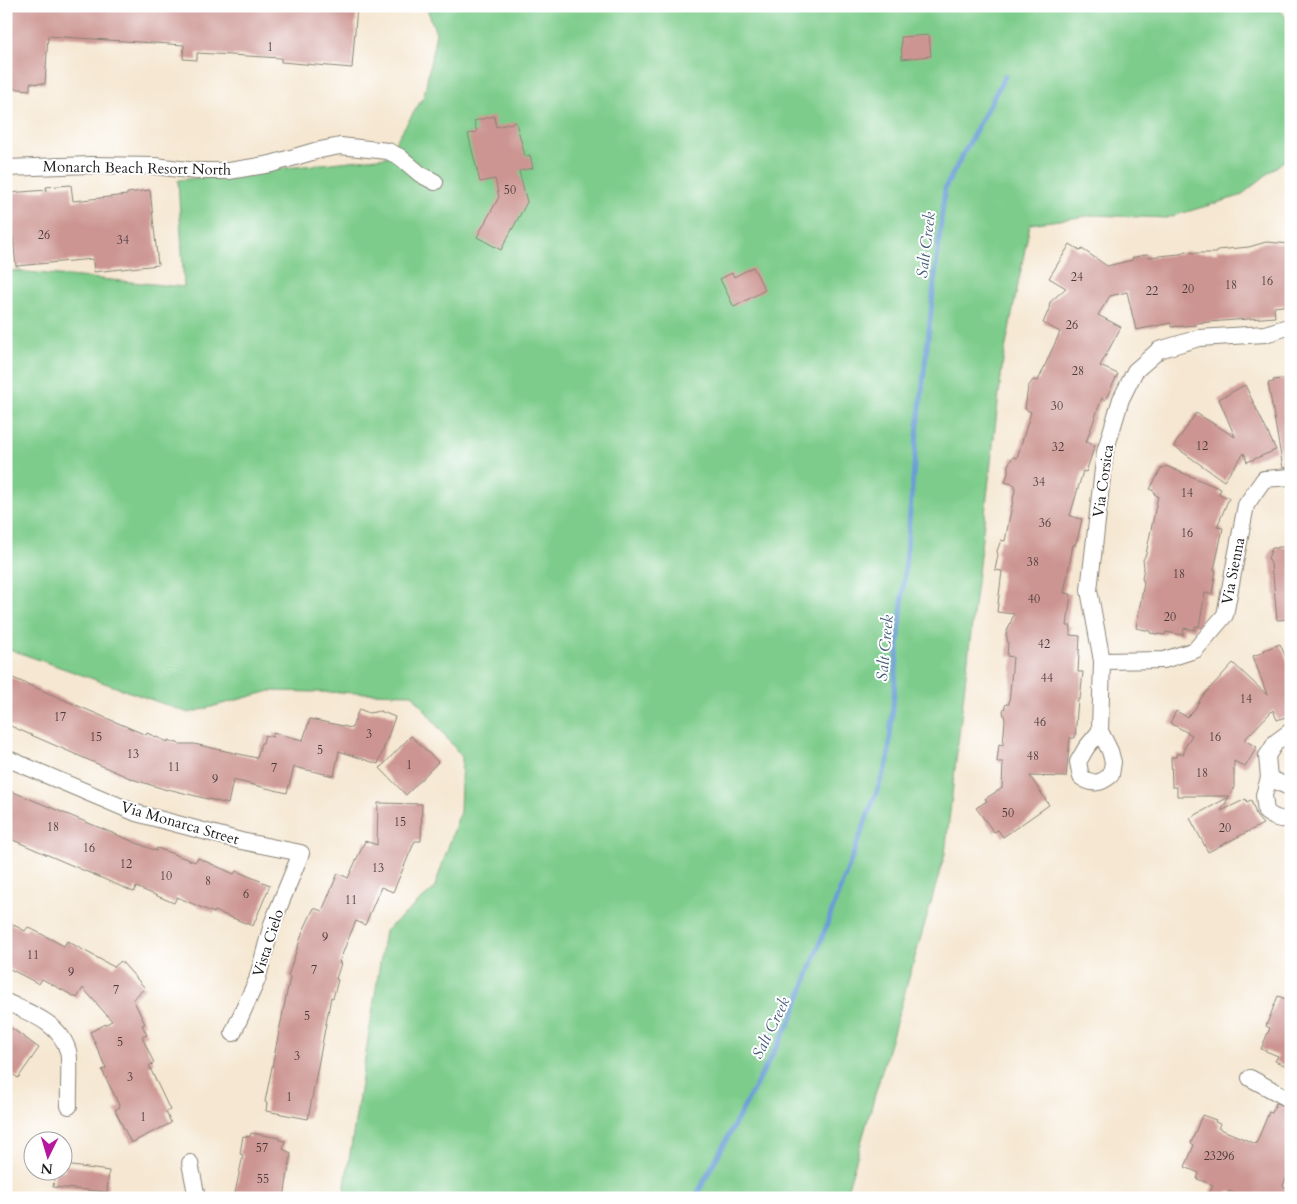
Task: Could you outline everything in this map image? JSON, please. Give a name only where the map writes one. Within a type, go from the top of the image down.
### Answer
[{"type":"street","name":"Monarch Beach Resort North","points":[[6,168],[91,165],[155,166],[196,171],[229,171],[271,164],[340,146],[388,151],[400,157],[420,174],[435,182]]},
{"type":"street","name":"Via Corsica","points":[[1100,732],[1102,661],[1089,590],[1105,452],[1120,399],[1135,370],[1158,350],[1198,338],[1265,334],[1291,326]]},
{"type":"street","name":"Via Sienna","points":[[1102,661],[1164,660],[1195,650],[1225,615],[1246,505],[1264,479],[1291,477]]},
{"type":"street","points":[[1291,731],[1276,742],[1267,756],[1269,778],[1264,795],[1266,812],[1274,818],[1286,820],[1291,817]]},
{"type":"street","name":"Via Monarca Street","points":[[6,758],[136,813],[241,841],[301,853]]},
{"type":"street","points":[[1269,778],[1291,788]]},
{"type":"street","name":"Vista Cielo","points":[[233,1033],[257,980],[272,924],[301,853]]},
{"type":"street","points":[[6,1002],[37,1016],[59,1031],[68,1052],[68,1106]]},
{"type":"street","points":[[1250,1078],[1291,1100]]},
{"type":"street","points":[[190,1163],[196,1198]]},
{"type":"green space","points":[[426,6],[1277,6],[1291,24],[1291,155],[1240,196],[1166,218],[1095,215],[1030,224],[1003,360],[945,854],[845,1198],[343,1198],[385,931],[434,889],[460,812],[462,757],[412,694],[270,691],[189,713],[6,648],[6,270],[184,287],[178,180],[386,157],[424,96],[436,33]]},
{"type":"building","points":[[6,6],[357,6],[352,68],[281,62],[281,58],[197,53],[197,60],[183,59],[184,45],[48,36],[45,84],[30,83],[30,90],[8,88],[10,69],[6,69]]},
{"type":"building","points":[[929,35],[931,56],[902,59],[901,37]]},
{"type":"building","points":[[494,116],[496,127],[516,122],[525,156],[530,155],[533,168],[519,171],[527,202],[501,250],[477,237],[499,197],[495,179],[480,182],[468,134],[477,132],[474,121]]},
{"type":"building","points":[[71,185],[73,201],[127,195],[127,193],[150,190],[158,265],[94,272],[93,259],[16,266],[8,193],[47,190],[46,187]]},
{"type":"building","points":[[1266,242],[1291,244],[1291,305],[1274,307],[1275,317],[1196,323],[1196,325],[1171,327],[1171,323],[1136,330],[1127,292],[1110,296],[1098,315],[1121,327],[1100,366],[1118,374],[1105,400],[1102,398],[1086,442],[1095,445],[1086,472],[1083,471],[1070,516],[1082,519],[1078,537],[1075,545],[1073,545],[1064,593],[1071,594],[1067,626],[1071,626],[1070,635],[1080,636],[1078,672],[1083,672],[1080,699],[1078,699],[1075,738],[1070,738],[1066,777],[1030,776],[1049,805],[1003,837],[998,830],[994,832],[976,808],[987,801],[985,799],[1002,788],[1003,762],[997,762],[999,744],[1003,745],[1005,720],[1003,711],[1006,704],[1009,704],[1013,657],[1007,656],[1008,642],[1006,634],[1014,614],[997,612],[1002,571],[995,570],[997,551],[1001,540],[1005,541],[1015,490],[1015,485],[1005,482],[1008,465],[1013,457],[1017,458],[1031,412],[1025,409],[1028,387],[1033,380],[1038,381],[1060,332],[1043,323],[1050,302],[1066,288],[1049,278],[1070,244],[1081,251],[1082,249],[1107,266],[1148,254],[1149,257],[1180,254],[1186,251],[1217,253],[1217,250],[1249,247]]},
{"type":"building","points":[[753,267],[765,290],[734,307],[720,279],[732,273],[734,277]]},
{"type":"building","points":[[1291,378],[1291,467],[1283,468],[1268,383],[1274,382],[1273,380]]},
{"type":"building","points":[[1245,385],[1276,450],[1247,462],[1244,453],[1224,481],[1174,446],[1196,413],[1235,437],[1219,399]]},
{"type":"building","points":[[1166,466],[1221,489],[1219,494],[1229,498],[1217,527],[1223,528],[1214,570],[1216,570],[1212,594],[1205,593],[1199,627],[1195,626],[1195,630],[1184,628],[1183,635],[1166,632],[1165,635],[1150,633],[1150,631],[1136,628],[1144,583],[1142,578],[1143,560],[1146,554],[1158,496],[1150,489],[1161,469]]},
{"type":"building","points":[[1291,547],[1291,619],[1277,620],[1273,575],[1268,558],[1272,548]]},
{"type":"building","points":[[1280,644],[1291,668],[1291,715],[1277,720],[1273,710],[1244,740],[1257,747],[1245,767],[1234,761],[1234,788],[1230,796],[1177,796],[1177,787],[1172,787],[1171,757],[1176,757],[1176,754],[1184,754],[1184,749],[1192,735],[1170,723],[1176,711],[1187,717],[1195,709],[1201,698],[1233,663],[1267,695],[1253,656]]},
{"type":"building","points":[[6,675],[146,735],[147,733],[168,742],[168,740],[180,744],[194,744],[257,758],[265,735],[273,737],[273,733],[303,740],[310,719],[352,728],[359,709],[369,713],[380,711],[395,717],[378,764],[339,751],[334,776],[294,767],[287,793],[233,780],[228,804],[167,790],[132,779],[6,724]]},
{"type":"building","points":[[411,736],[438,762],[406,795],[380,768]]},
{"type":"building","points":[[6,789],[156,851],[157,848],[195,862],[198,858],[234,874],[236,871],[270,885],[253,926],[215,911],[214,913],[177,897],[174,903],[136,887],[134,892],[6,837]]},
{"type":"building","points":[[1229,797],[1221,811],[1246,799],[1247,802],[1251,800],[1257,817],[1263,824],[1208,852],[1190,818]]},
{"type":"building","points":[[378,803],[422,804],[421,841],[415,841],[393,892],[381,887],[365,925],[356,921],[347,942],[339,963],[341,963],[333,998],[331,997],[308,1119],[266,1111],[267,1103],[265,1102],[290,977],[288,976],[303,931],[314,908],[322,911],[338,873],[348,878],[365,841],[377,845]]},
{"type":"building","points":[[6,921],[25,931],[28,927],[64,946],[67,941],[114,967],[121,961],[145,988],[133,999],[145,1024],[142,1025],[147,1035],[142,1037],[154,1063],[149,1066],[170,1110],[166,1112],[171,1123],[131,1143],[115,1110],[120,1107],[102,1070],[106,1068],[90,1032],[112,1021],[83,988],[77,998],[42,979],[39,984],[6,967]]},
{"type":"building","points":[[1278,996],[1291,1001],[1291,1068],[1275,1061],[1278,1056],[1261,1049],[1270,1028],[1266,1026]]},
{"type":"building","points":[[6,1024],[39,1048],[18,1078],[6,1070]]},
{"type":"building","points":[[1276,1103],[1291,1110],[1291,1166],[1283,1186],[1291,1189],[1291,1198],[1246,1198],[1229,1191],[1226,1198],[1208,1198],[1213,1185],[1197,1179],[1199,1173],[1185,1167],[1194,1145],[1191,1143],[1202,1115],[1216,1120],[1215,1122],[1220,1124],[1218,1128],[1256,1144],[1269,1112],[1272,1113]]},
{"type":"building","points":[[251,1133],[279,1138],[279,1140],[285,1141],[283,1149],[291,1153],[284,1198],[234,1198],[243,1155],[240,1154],[243,1136],[250,1137]]},
{"type":"building","points":[[72,1166],[109,1171],[107,1192],[53,1187],[54,1182],[72,1182]]},
{"type":"waterway","name":"Salt Creek","points":[[695,1198],[792,1018],[888,761],[916,444],[945,188],[1005,76]]}]
